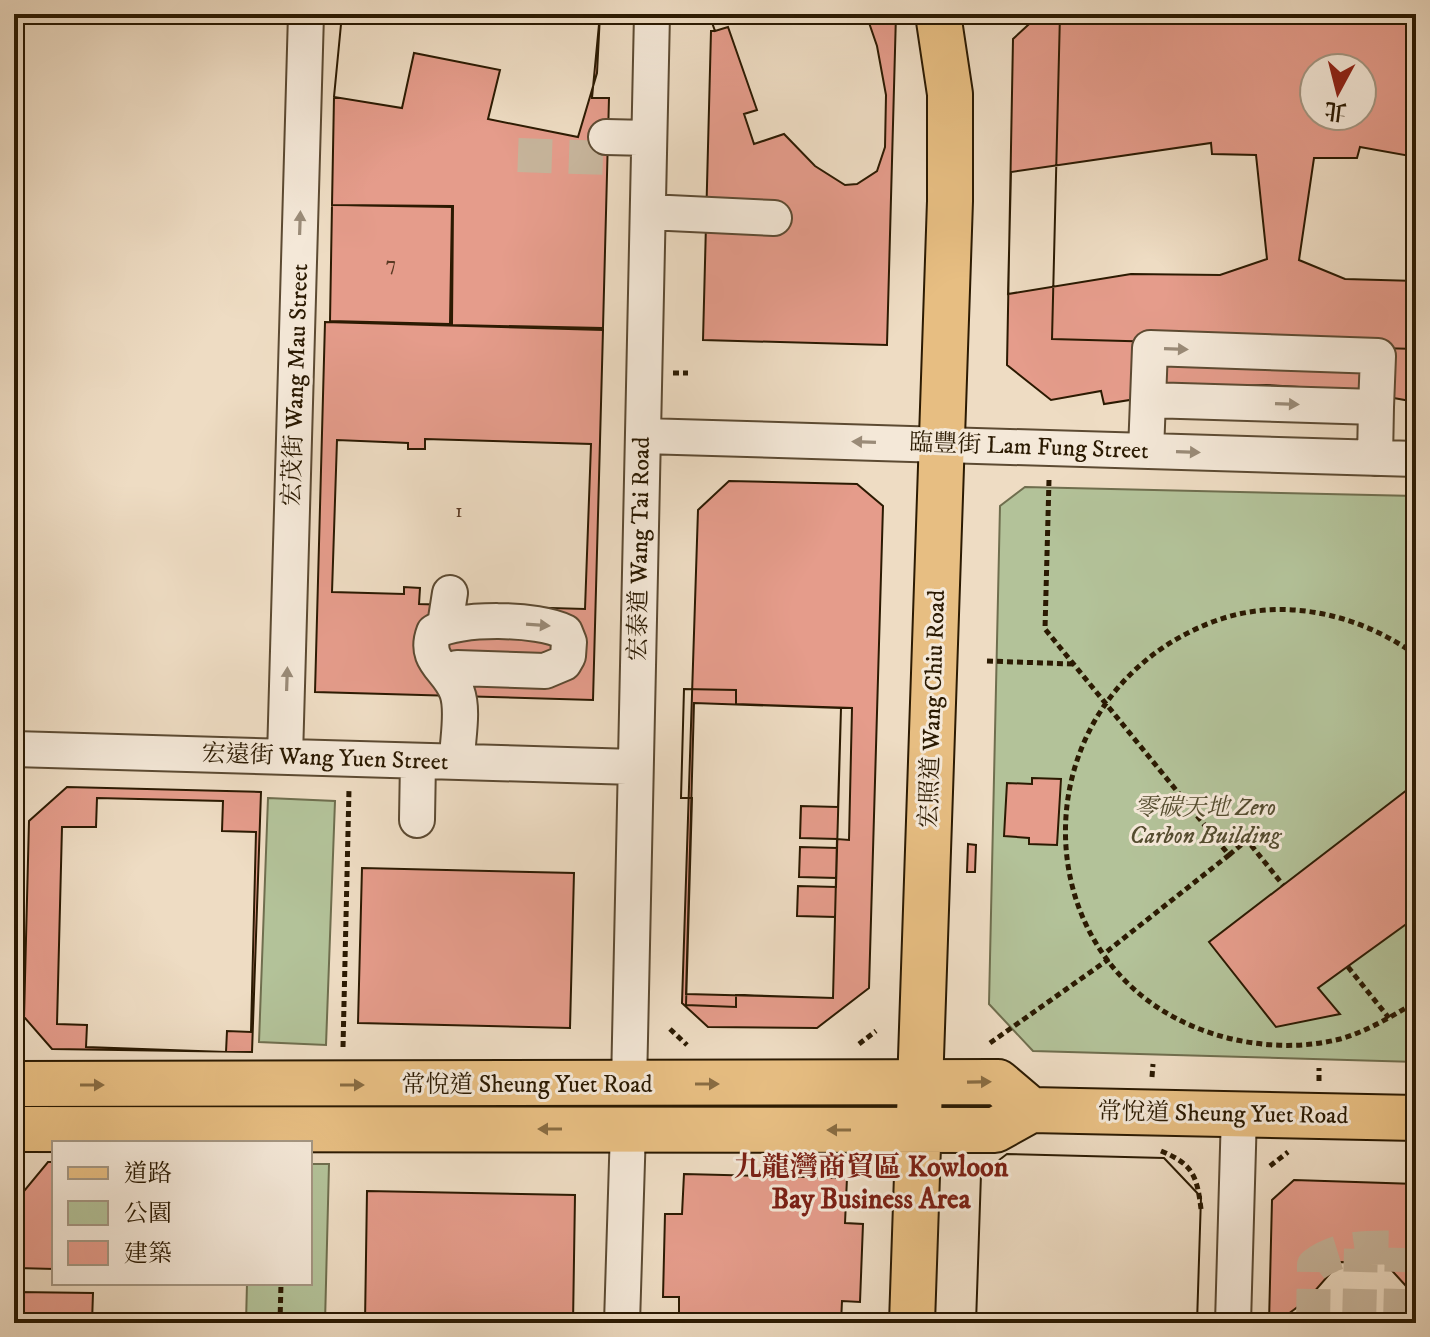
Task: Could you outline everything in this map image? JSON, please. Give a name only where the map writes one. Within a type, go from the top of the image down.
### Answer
[{"type":"main road","name":"宏照道 Wang Chiu Road","points":[[912,1323],[950,201],[950,94],[938,14]]},
{"type":"main road","name":"宏照道 Wang Chiu Road","points":[[950,94],[971,14]]},
{"type":"main road","name":"常悅道 Sheung Yuet Road","points":[[14,1084],[998,1082],[1031,1110]]},
{"type":"main road","name":"常悅道 Sheung Yuet Road","points":[[14,1129],[995,1130],[1031,1110],[1416,1118]]},
{"type":"street","name":"宏茂街 Wang Mau Street","points":[[285,757],[306,14]]},
{"type":"street","name":"宏泰道 Wang Tai Road","points":[[629,1085],[652,14]]},
{"type":"street","points":[[606,147],[649,148]]},
{"type":"street","points":[[648,212],[774,218]]},
{"type":"street","points":[[1146,451],[1150,348],[1378,356],[1375,458]]},
{"type":"street","points":[[1148,400],[1376,407]]},
{"type":"street","name":"臨豐街 Lam Fung Street","points":[[643,436],[1416,459]]},
{"type":"street","points":[[450,677],[457,668],[545,671],[555,668],[568,656],[569,642],[565,632],[547,625],[460,622],[448,609],[434,632],[430,654],[450,677],[459,696],[457,761]]},
{"type":"street","name":"宏遠街 Wang Yuen Street","points":[[14,749],[635,767]]},
{"type":"street","points":[[417,820],[418,761]]},
{"type":"street","points":[[1233,1323],[1239,1113]]},
{"type":"street","points":[[622,1323],[628,1129]]},
{"type":"path","points":[[1049,479],[1045,629],[1229,855]]},
{"type":"path","points":[[1416,655],[1394,639],[1355,621],[1313,611],[1270,610],[1228,616],[1187,631],[1151,653],[1119,682],[1105,702],[1076,756],[1066,798],[1065,841],[1071,882],[1086,923],[1109,959],[1138,991],[1173,1016],[1212,1034],[1254,1044],[1297,1045],[1340,1039],[1389,1018],[1416,1002]]},
{"type":"path","points":[[987,661],[1073,664]]},
{"type":"path","points":[[342,1056],[349,781]]},
{"type":"path","points":[[1105,953],[1247,840],[1283,885]]},
{"type":"path","points":[[980,1051],[1109,959]]},
{"type":"path","points":[[1348,967],[1389,1018]]},
{"type":"path","points":[[280,1323],[281,1285]]},
{"type":"green space","name":"零碳天地 Zero Carbon Building","points":[[1025,487],[1416,496],[1416,1062],[1033,1051],[989,1004],[1000,506]]},
{"type":"green space","points":[[268,798],[335,801],[326,1045],[259,1042]]},
{"type":"green space","points":[[312,1164],[329,1164],[325,1323],[246,1323],[247,1285],[312,1285]]},
{"type":"building","points":[[342,14],[600,14],[597,73],[578,137],[488,119],[500,70],[414,53],[402,108],[334,97]]},
{"type":"building","points":[[342,14],[600,14],[592,98],[609,98],[603,328],[452,325],[453,206],[332,205],[334,97]]},
{"type":"building","points":[[709,14],[896,14],[887,345],[703,340],[711,31],[715,31]]},
{"type":"building","points":[[709,14],[866,14],[877,46],[886,95],[885,147],[877,171],[857,184],[845,185],[815,166],[784,134],[754,144],[744,114],[757,110],[728,27],[715,31]]},
{"type":"building","points":[[1040,14],[1416,14],[1416,402],[1349,390],[1266,385],[1212,387],[1104,404],[1101,391],[1051,400],[1007,365],[1013,39]]},
{"type":"building","points":[[1060,14],[1416,14],[1416,349],[1052,339]]},
{"type":"building","points":[[1060,14],[1416,14],[1416,349],[1052,339]]},
{"type":"building","points":[[1211,143],[1212,154],[1256,155],[1267,259],[1220,275],[1131,274],[1008,294],[1011,172]]},
{"type":"building","points":[[1360,147],[1416,157],[1416,281],[1345,279],[1299,260],[1314,158],[1357,158]]},
{"type":"building","points":[[332,205],[452,207],[450,324],[330,321]]},
{"type":"building","points":[[325,322],[603,330],[593,700],[315,692]]},
{"type":"building","points":[[425,439],[591,444],[585,609],[419,604],[420,588],[404,587],[404,594],[332,592],[337,440],[408,443],[408,449],[425,449]]},
{"type":"building","points":[[729,481],[857,484],[883,506],[869,988],[817,1028],[708,1027],[682,1003],[698,510]]},
{"type":"building","points":[[684,689],[736,690],[736,704],[841,708],[838,807],[801,806],[800,838],[837,839],[833,998],[736,995],[736,1007],[686,1005],[692,798],[681,798]]},
{"type":"building","points":[[684,689],[736,690],[736,704],[852,708],[849,840],[837,839],[837,848],[800,847],[799,877],[836,878],[833,998],[736,995],[736,1007],[686,1005],[692,798],[681,798]]},
{"type":"building","points":[[694,703],[841,708],[836,887],[798,886],[797,916],[835,917],[833,998],[686,994]]},
{"type":"building","points":[[1032,778],[1061,779],[1057,845],[1029,844],[1029,838],[1004,836],[1007,783],[1032,784]]},
{"type":"building","points":[[1416,783],[1416,917],[1318,988],[1340,1014],[1276,1027],[1209,942]]},
{"type":"building","points":[[67,787],[261,792],[252,1052],[52,1049],[24,1017],[29,821]]},
{"type":"building","points":[[97,798],[223,801],[222,831],[256,832],[251,1032],[227,1031],[226,1052],[86,1047],[87,1025],[57,1024],[62,827],[96,827]]},
{"type":"building","points":[[968,844],[976,845],[975,872],[967,872]]},
{"type":"building","points":[[362,868],[574,873],[570,1028],[358,1023]]},
{"type":"building","points":[[1007,1154],[1164,1158],[1201,1197],[1197,1323],[976,1323],[981,1174]]},
{"type":"building","points":[[1007,1154],[1164,1158],[1201,1197],[1197,1323],[976,1323],[981,1174]]},
{"type":"building","points":[[48,1162],[52,1162],[52,1269],[17,1268],[19,1197]]},
{"type":"building","points":[[684,1174],[847,1178],[845,1223],[863,1224],[860,1302],[842,1301],[841,1323],[679,1323],[679,1297],[663,1297],[665,1214],[682,1214]]},
{"type":"building","points":[[1294,1180],[1416,1184],[1416,1323],[1269,1323],[1272,1200]]},
{"type":"building","points":[[367,1191],[575,1195],[573,1323],[365,1323]]},
{"type":"building","points":[[1340,1262],[1385,1263],[1416,1297],[1416,1323],[1276,1323],[1307,1300]]},
{"type":"building","points":[[17,1292],[93,1293],[92,1323],[16,1323]]},
{"type":"tunnel","points":[[518,155],[607,158]]},
{"type":"tunnel","points":[[1400,1323],[1402,1248]]},
{"type":"tunnel","points":[[1313,1323],[1314,1265],[1350,1250],[1416,1248]]},
{"type":"tunnel","points":[[1359,1323],[1361,1249]]},
{"type":"district","name":"九龍灣商貿區 Kowloon Bay Business Area","points":[[871,1183]]}]
